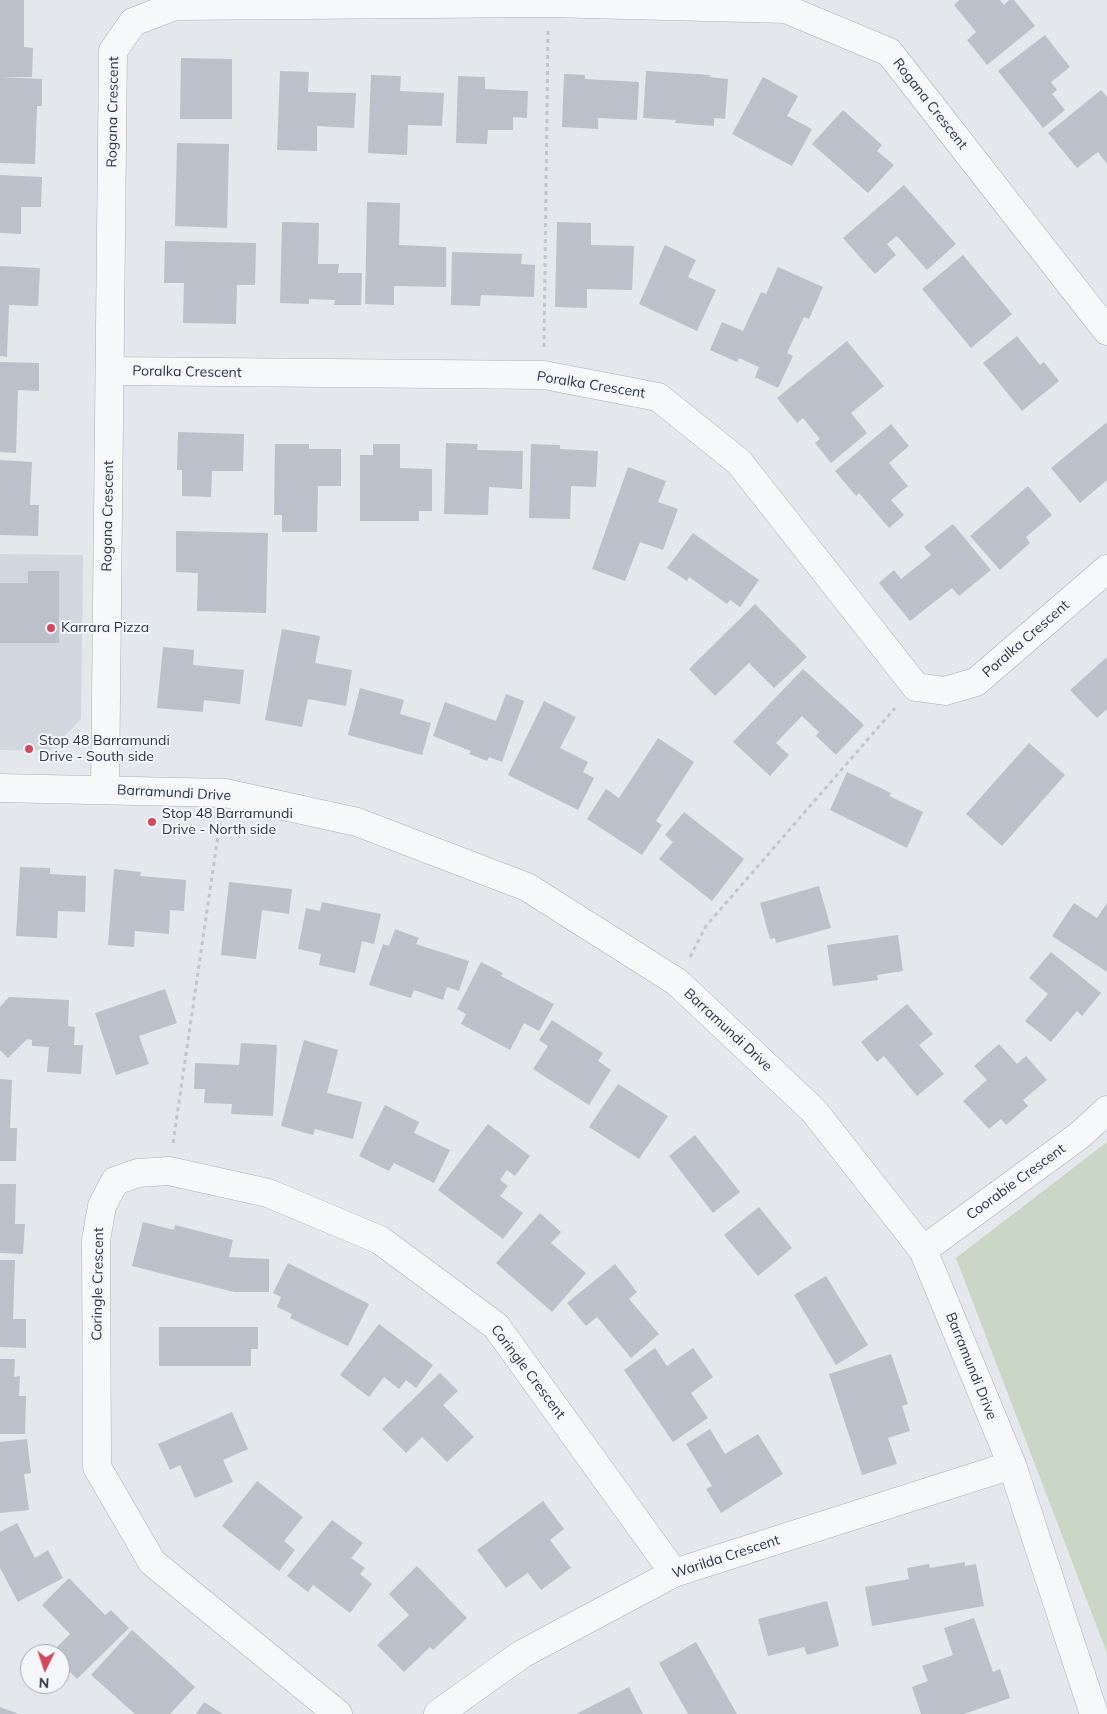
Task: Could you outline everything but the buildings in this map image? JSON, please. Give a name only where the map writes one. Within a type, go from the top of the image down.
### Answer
[{"type":"street","name":"Rogana Crescent","points":[[105,790],[113,51],[133,22],[175,6],[599,2],[786,9],[889,52],[1107,332]]},
{"type":"street","name":"Poralka Crescent","points":[[110,371],[544,375],[658,397],[739,462],[916,687],[944,691],[976,682],[1107,569]]},
{"type":"street","name":"Barramundi Drive","points":[[0,788],[225,793],[356,822],[527,888],[677,982],[814,1111],[924,1250],[1012,1465],[1094,1714]]},
{"type":"street","name":"Coorabie Crescent","points":[[924,1250],[1080,1135],[1107,1110]]},
{"type":"street","name":"Coringle Crescent","points":[[338,1714],[152,1562],[97,1467],[96,1240],[102,1206],[114,1181],[138,1174],[169,1171],[268,1193],[380,1240],[496,1326],[674,1573]]},
{"type":"street","name":"Warilda Crescent","points":[[438,1714],[522,1654],[674,1573],[1012,1465]]},
{"type":"path","points":[[544,375],[548,3]]},
{"type":"path","points":[[677,982],[706,926],[880,723],[916,687]]},
{"type":"path","points":[[169,1171],[225,793]]},
{"type":"shaded area","points":[[0,554],[83,555],[81,719],[50,751],[0,750]]},
{"type":"green space","points":[[1107,1142],[1107,1653],[956,1258]]},
{"type":"place","name":"Karrara Pizza","points":[[51,628]]},
{"type":"place","name":"Stop 48 Barramundi Drive - South side","points":[[29,749]]},
{"type":"place","name":"Stop 48 Barramundi Drive - North side","points":[[152,822]]}]
